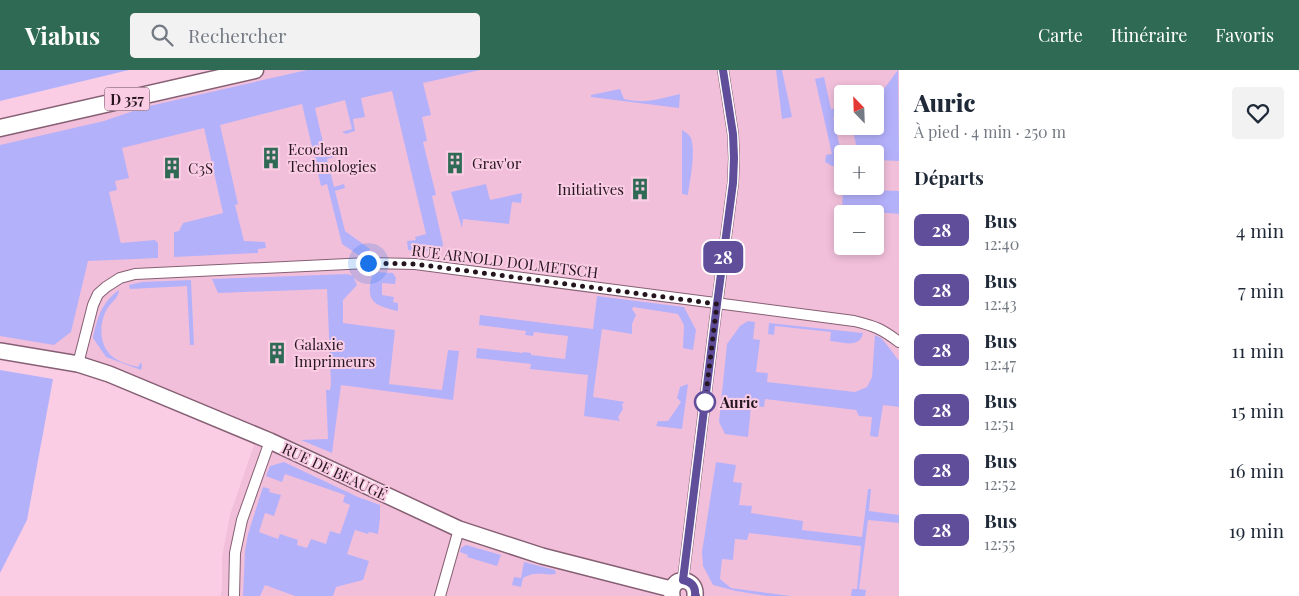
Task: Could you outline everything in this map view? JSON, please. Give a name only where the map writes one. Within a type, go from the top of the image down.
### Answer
[{"type":"main road","name":"D 357","points":[[0,128],[255,70]]},
{"type":"street","points":[[675,589],[733,183],[732,130],[723,70]]},
{"type":"street","name":"RUE ARNOLD DOLMETSCH","points":[[78,364],[92,305],[98,294],[106,286],[120,278],[135,274],[368,263],[415,264],[854,321],[886,332],[899,342]]},
{"type":"street","name":"RUE DE BEAUGÉ","points":[[0,351],[78,364],[139,386],[270,441],[459,529],[542,556],[675,589]]},
{"type":"street","points":[[234,596],[235,553],[242,520],[270,441]]},
{"type":"street","points":[[440,596],[459,529]]},
{"type":"street","points":[[675,589],[690,582],[693,585],[695,596]]},
{"type":"shaded area","points":[[0,70],[129,70],[0,101]]},
{"type":"shaded area","points":[[226,70],[899,70],[899,596],[221,596],[222,557],[230,515],[257,436],[139,386],[0,351],[0,128]]},
{"type":"shaded area","points":[[307,70],[480,70],[423,83],[431,115],[422,117],[427,141],[423,142],[436,195],[432,196],[443,244],[441,252],[408,250],[407,241],[416,240],[415,237],[426,234],[392,91],[361,98],[365,117],[353,119],[355,131],[346,134],[342,132],[352,129],[345,100],[315,108],[326,155],[335,154],[337,156],[327,159],[334,187],[344,184],[345,188],[335,191],[345,231],[370,249],[363,258],[342,244],[327,184],[321,186],[302,104],[220,125],[238,204],[235,205],[244,241],[265,242],[266,248],[258,249],[258,253],[174,257],[174,232],[179,231],[183,223],[223,213],[204,128],[122,148],[129,178],[115,181],[117,190],[109,192],[120,240],[121,243],[155,240],[158,243],[158,258],[88,261],[71,332],[54,345],[0,336],[0,145],[104,121],[145,107]]},
{"type":"shaded area","points":[[776,70],[782,70],[792,117],[782,119]]},
{"type":"shaded area","points":[[898,70],[899,161],[884,160],[884,145],[856,145],[854,135],[884,135],[884,89]]},
{"type":"shaded area","points":[[824,77],[831,109],[834,108],[834,135],[837,135],[840,145],[834,145],[834,166],[825,162],[826,155],[832,154],[815,79]]},
{"type":"shaded area","points":[[620,89],[624,99],[639,101],[680,94],[679,108],[591,97],[591,95]]},
{"type":"shaded area","points":[[682,130],[691,138],[693,151],[688,195],[682,194]]},
{"type":"shaded area","points":[[486,184],[490,200],[522,193],[521,203],[512,202],[509,224],[463,219],[462,228],[451,192]]},
{"type":"shaded area","points":[[884,190],[899,191],[899,214],[884,213],[884,205],[842,205],[843,195],[884,195]]},
{"type":"shaded area","points":[[373,272],[393,273],[396,278],[395,284],[382,283],[382,295],[394,297],[393,302],[398,303],[398,311],[382,306],[372,300],[370,289]]},
{"type":"shaded area","points":[[347,274],[353,276],[357,285],[343,300],[343,323],[395,330],[389,384],[442,390],[448,350],[459,351],[453,400],[341,385],[332,453],[301,440],[328,439],[326,390],[330,390],[331,384],[327,289],[218,293],[212,279]]},
{"type":"shaded area","points":[[191,280],[194,345],[190,345],[187,286],[130,289],[129,285],[142,282]]},
{"type":"shaded area","points":[[119,290],[118,295],[104,315],[101,329],[103,343],[110,355],[118,360],[138,367],[141,362],[141,370],[106,357],[93,338],[96,324],[104,305]]},
{"type":"shaded area","points":[[597,296],[684,307],[696,330],[693,350],[683,348],[684,325],[678,314],[633,307],[632,309],[636,315],[632,324],[632,334],[602,329],[593,397],[625,402],[622,404],[623,409],[618,417],[620,421],[584,416],[588,375],[530,369],[531,364],[476,358],[477,348],[531,353],[531,355],[565,359],[568,336],[534,332],[533,336],[525,335],[526,331],[479,325],[480,315],[593,329]]},
{"type":"shaded area","points":[[748,321],[755,322],[753,339],[760,340],[756,372],[768,373],[767,382],[855,392],[867,387],[872,377],[875,335],[881,338],[899,361],[899,407],[883,405],[878,437],[870,436],[872,417],[859,416],[856,410],[765,399],[764,407],[751,406],[748,437],[725,434],[719,422],[727,344],[740,326]]},
{"type":"shaded area","points":[[769,323],[863,333],[858,341],[844,343],[830,341],[831,332],[775,326],[774,335],[768,334]]},
{"type":"shaded area","points":[[0,370],[53,379],[27,520],[0,573]]},
{"type":"shaded area","points":[[688,384],[682,429],[656,426],[658,421],[668,421],[681,402],[677,398],[680,387]]},
{"type":"shaded area","points":[[284,462],[358,497],[380,505],[378,534],[369,532],[368,534],[355,530],[347,554],[369,561],[363,580],[336,587],[333,596],[295,596],[265,585],[260,596],[243,596],[245,551],[248,534],[263,487],[270,489],[269,492],[281,495],[274,516],[265,513],[259,532],[278,539],[280,534],[298,540],[297,545],[307,548],[311,539],[326,544],[330,531],[340,534],[350,505],[343,502],[345,495],[285,474],[282,482],[266,476],[270,466]]},
{"type":"shaded area","points":[[716,462],[736,465],[733,482],[742,483],[739,505],[752,506],[751,513],[803,521],[802,530],[862,537],[868,489],[871,489],[869,511],[899,515],[899,523],[868,520],[859,589],[866,590],[865,596],[851,596],[852,589],[857,589],[861,546],[749,533],[747,540],[735,539],[733,560],[722,559],[720,579],[731,588],[791,596],[767,596],[713,585],[703,566],[702,552]]},
{"type":"shaded area","points":[[466,545],[501,555],[497,566],[467,557],[468,555],[460,552],[461,548]]},
{"type":"shaded area","points":[[524,562],[555,570],[556,574],[532,574],[523,578],[521,587],[512,585],[514,577],[521,578]]},
{"type":"bus line","name":"28","points":[[696,596],[693,585],[683,580],[733,183],[732,130],[723,70]]},
{"type":"place","name":"Ecoclean Technologies","points":[[271,158]]},
{"type":"place","name":"Grav'or","points":[[455,163]]},
{"type":"place","name":"C3S","points":[[172,168]]},
{"type":"place","name":"Initiatives","points":[[640,189]]},
{"type":"place","name":"Galaxie Imprimeurs","points":[[277,353]]},
{"type":"place","name":"Auric","points":[[705,402]]},
{"type":"route","points":[[368,263],[415,264],[717,304],[704,410],[705,402]]}]
